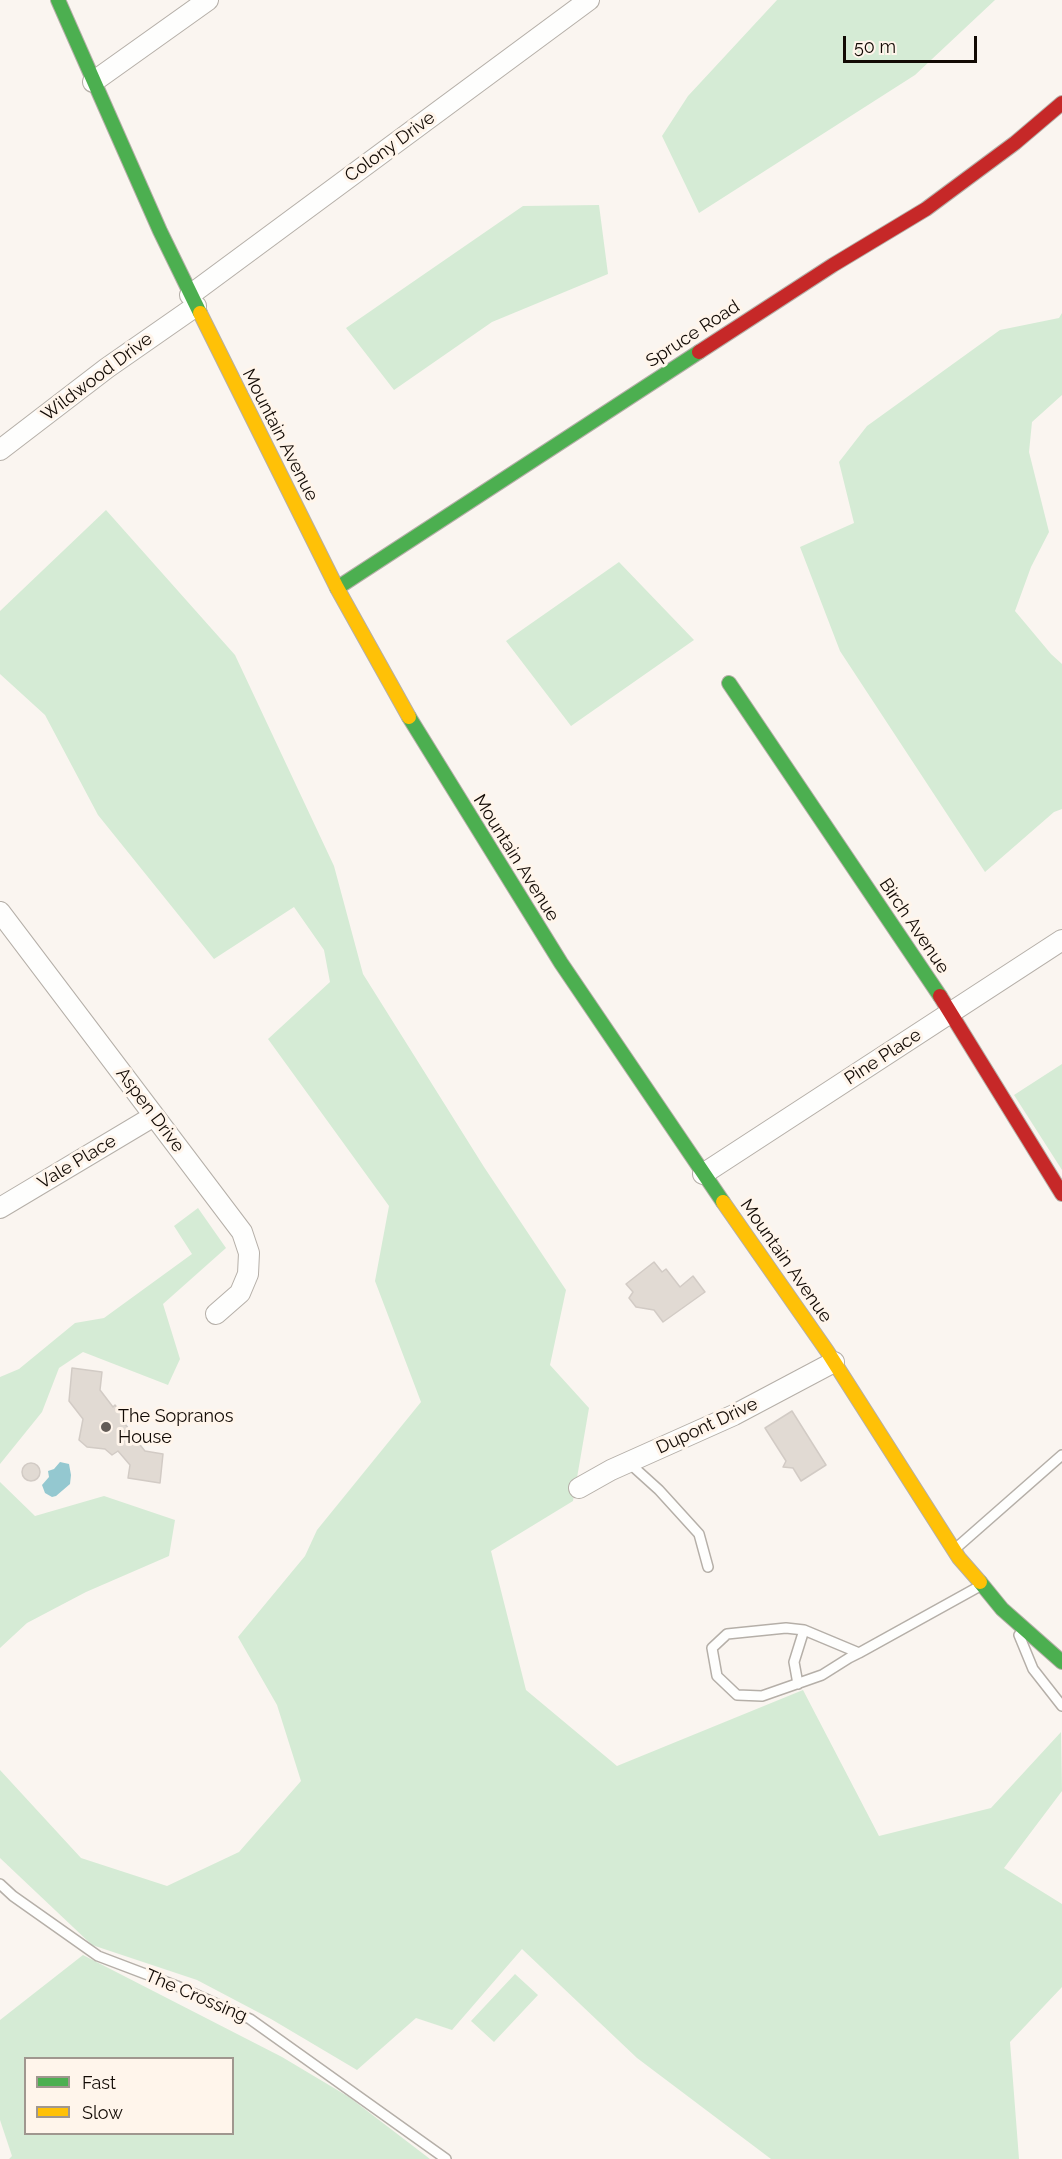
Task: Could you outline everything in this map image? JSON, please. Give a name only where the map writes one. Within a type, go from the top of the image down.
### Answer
[{"type":"street","name":"Mountain Avenue","points":[[58,0],[193,300],[337,588],[416,728],[561,963],[703,1174],[834,1362],[954,1550],[981,1586],[1012,1619],[1062,1662]]},
{"type":"street","points":[[93,82],[208,0]]},
{"type":"street","name":"Colony Drive","points":[[193,300],[589,0]]},
{"type":"street","name":"Spruce Road","points":[[337,588],[832,265],[926,209],[1015,143],[1062,103]]},
{"type":"street","name":"Wildwood Drive","points":[[0,450],[193,300]]},
{"type":"street","name":"Birch Avenue","points":[[729,683],[951,1013],[1062,1194]]},
{"type":"street","name":"Aspen Drive","points":[[0,912],[236,1223],[247,1242],[250,1264],[245,1284],[240,1293],[216,1314]]},
{"type":"street","name":"Pine Place","points":[[703,1174],[1062,940]]},
{"type":"street","name":"Vale Place","points":[[0,1208],[154,1116]]},
{"type":"street","name":"Dupont Drive","points":[[579,1488],[628,1462],[734,1415],[834,1362]]},
{"type":"lane","points":[[954,1550],[1062,1455]]},
{"type":"lane","points":[[628,1462],[660,1490],[699,1534],[708,1567]]},
{"type":"lane","points":[[859,1653],[804,1630],[786,1628],[727,1634],[712,1648],[717,1676],[737,1695],[762,1696],[822,1675],[981,1586]]},
{"type":"lane","points":[[1012,1619],[1033,1669],[1062,1706]]},
{"type":"lane","points":[[798,1684],[794,1662],[804,1630]]},
{"type":"lane","name":"The Crossing","points":[[0,1884],[12,1896],[98,1956],[177,1986],[250,2019],[446,2159]]},
{"type":"green space","points":[[777,0],[995,0],[915,75],[699,213],[662,136],[688,96]]},
{"type":"green space","points":[[599,205],[608,274],[492,322],[394,390],[346,328],[523,206]]},
{"type":"green space","points":[[1062,313],[1062,395],[1032,422],[1029,452],[1049,532],[1031,567],[1015,611],[1062,664],[1062,809],[1054,812],[985,872],[840,651],[800,547],[854,523],[839,462],[867,426],[1000,330],[1059,318]]},
{"type":"green space","points":[[106,510],[235,655],[334,866],[363,974],[484,1167],[566,1290],[550,1365],[589,1408],[573,1501],[491,1551],[526,1690],[617,1766],[803,1690],[879,1836],[991,1808],[1061,1732],[1062,1791],[1004,1868],[1062,1904],[1062,1987],[1010,2042],[1019,2159],[771,2159],[637,2058],[522,1949],[452,2030],[416,2018],[357,2070],[271,2019],[197,1980],[92,1945],[0,1858],[0,1770],[81,1858],[167,1886],[239,1852],[301,1781],[277,1705],[238,1637],[305,1556],[317,1530],[421,1402],[375,1281],[389,1206],[268,1039],[330,982],[324,950],[294,907],[214,959],[98,815],[45,715],[0,674],[0,611]]},
{"type":"green space","points":[[619,562],[694,640],[571,726],[506,641]]},
{"type":"green space","points":[[1062,1064],[1062,1170],[1014,1095]]},
{"type":"green space","points":[[198,1208],[226,1248],[163,1304],[180,1359],[168,1385],[83,1352],[59,1368],[42,1412],[0,1464],[0,1377],[19,1369],[75,1323],[104,1318],[192,1254],[174,1226]]},
{"type":"green space","points":[[0,1482],[35,1516],[104,1496],[175,1520],[169,1556],[86,1592],[27,1623],[0,1648]]},
{"type":"green space","points":[[83,1955],[282,2057],[349,2097],[430,2159],[9,2159],[12,2156],[0,2120],[0,2020]]},
{"type":"green space","points":[[515,1974],[538,1995],[494,2042],[471,2021]]},
{"type":"water","points":[[60,1462],[69,1464],[70,1484],[52,1497],[45,1493],[42,1485],[49,1477],[48,1471],[54,1469]]},
{"type":"building","points":[[654,1262],[662,1272],[666,1269],[680,1287],[693,1276],[705,1292],[663,1322],[654,1310],[636,1307],[629,1298],[633,1292],[626,1284]]},
{"type":"building","name":"The Sopranos House","points":[[72,1368],[102,1372],[100,1390],[128,1421],[125,1424],[131,1434],[145,1451],[163,1454],[160,1483],[128,1478],[130,1465],[118,1451],[112,1455],[105,1449],[87,1447],[79,1440],[83,1419],[69,1401]]},
{"type":"building","points":[[792,1411],[826,1465],[801,1481],[793,1468],[783,1467],[786,1461],[765,1428]]},
{"type":"building","points":[[31,1463],[37,1466],[40,1472],[37,1478],[31,1481],[25,1478],[22,1472],[25,1466]]},
{"type":"traffic: fast","points":[[58,0],[160,231],[200,313]]},
{"type":"traffic: fast","points":[[337,588],[699,352]]},
{"type":"traffic: fast","points":[[729,683],[940,996]]},
{"type":"traffic: fast","points":[[409,717],[561,963],[723,1202]]},
{"type":"traffic: fast","points":[[980,1582],[1002,1609],[1062,1662]]},
{"type":"traffic: slow","points":[[200,313],[337,588],[409,717]]},
{"type":"traffic: slow","points":[[723,1202],[827,1351],[959,1558],[980,1582]]},
{"type":"traffic: jam","points":[[699,352],[833,265],[926,209],[1015,143],[1062,103]]},
{"type":"traffic: jam","points":[[940,996],[1062,1194]]},
{"type":"place","name":"The Sopranos House","points":[[106,1427]]}]
